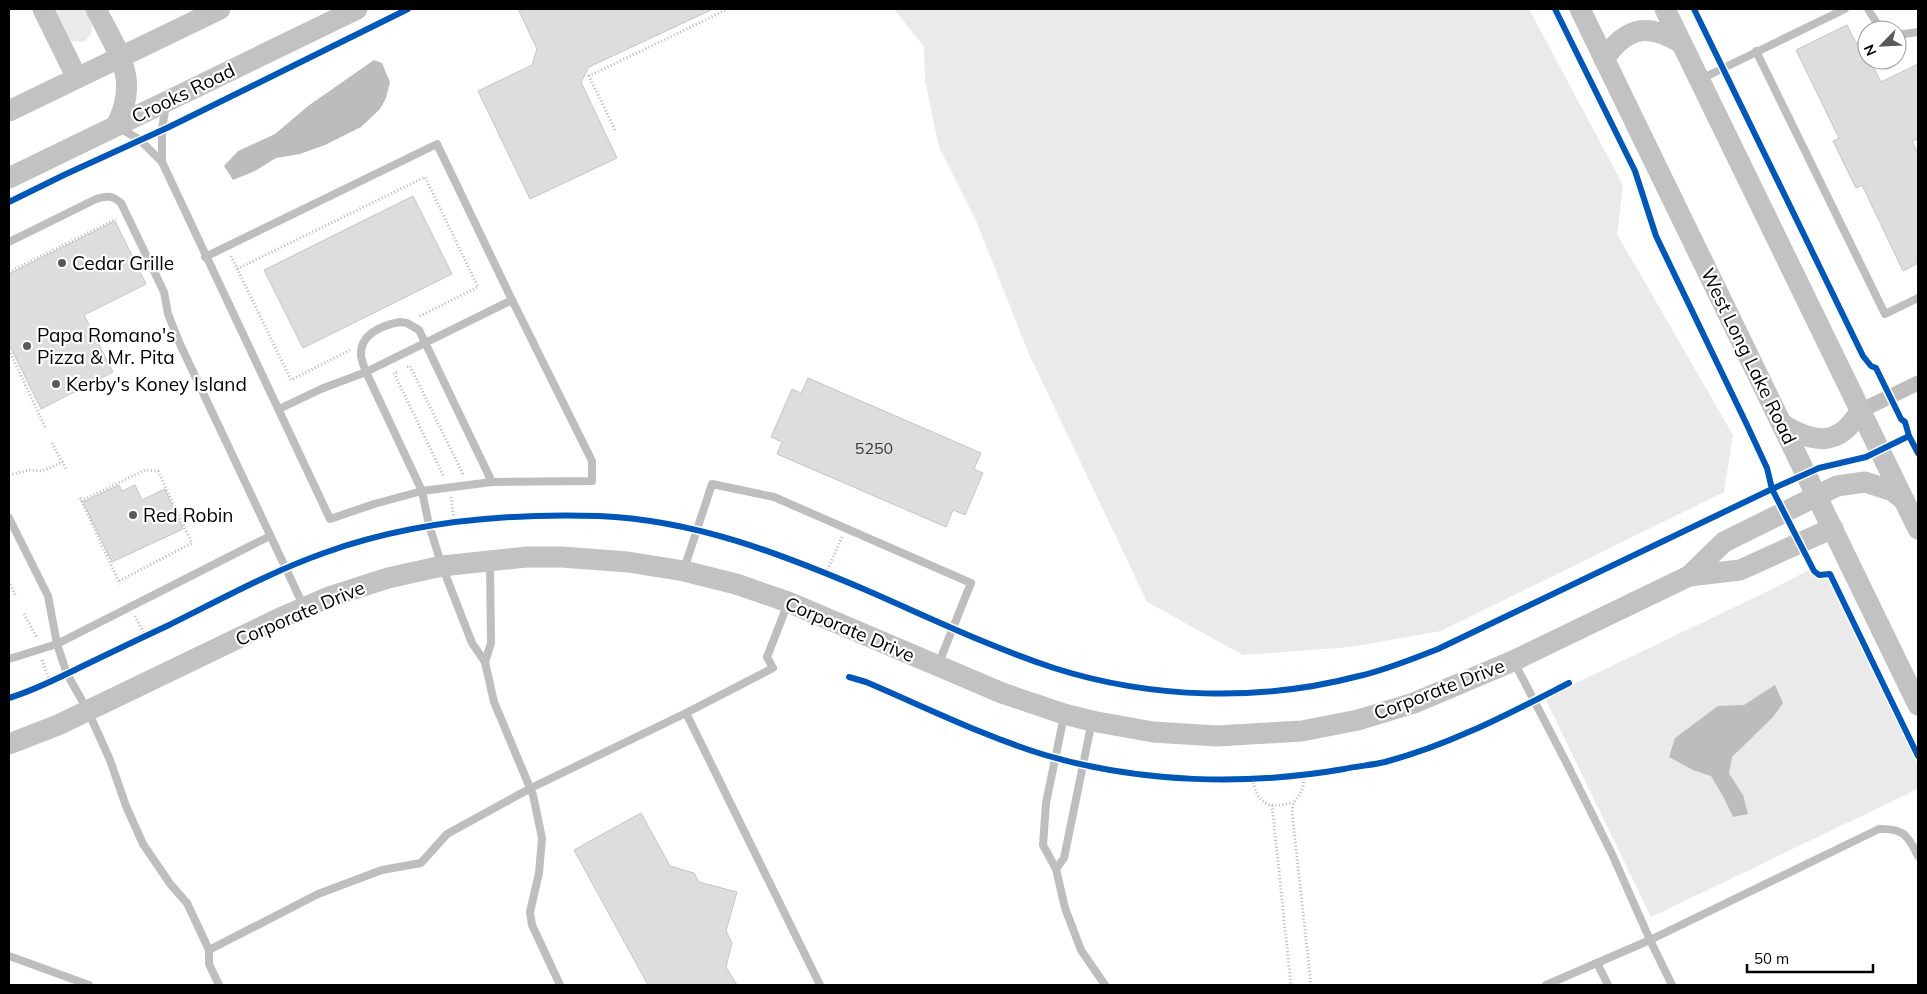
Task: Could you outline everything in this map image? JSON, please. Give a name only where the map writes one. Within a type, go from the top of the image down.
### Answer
[{"type":"main road","points":[[43,9],[77,78]]},
{"type":"main road","points":[[96,9],[126,72],[128,92],[123,114],[116,126]]},
{"type":"main road","points":[[9,111],[220,9]]},
{"type":"main road","name":"Crooks Road","points":[[9,178],[357,9]]},
{"type":"main road","name":"West Long Lake Road","points":[[1580,9],[1918,704]]},
{"type":"main road","points":[[1665,9],[1918,529]]},
{"type":"main road","points":[[1604,59],[1618,42],[1628,34],[1638,30],[1650,30],[1666,34],[1681,43]]},
{"type":"main road","points":[[1782,424],[1797,433],[1811,438],[1825,439],[1845,432],[1860,411]]},
{"type":"main road","name":"Corporate Drive","points":[[9,744],[88,711],[329,596],[372,583],[442,566],[527,557],[599,559],[628,562],[684,571],[736,584],[788,602],[1002,694],[1092,721],[1153,732],[1217,736],[1302,731],[1358,720],[1407,706],[1513,661],[1689,576],[1724,542],[1837,486],[1865,482],[1893,491],[1904,500]]},
{"type":"main road","name":"Corporate Drive","points":[[1689,576],[1740,570],[1833,528]]},
{"type":"street","points":[[1860,411],[1918,383]]},
{"type":"lane","points":[[1699,80],[1845,9]]},
{"type":"lane","points":[[1868,9],[1875,20]]},
{"type":"lane","points":[[1756,51],[1884,314],[1918,298]]},
{"type":"lane","points":[[162,162],[162,129],[167,102]]},
{"type":"lane","points":[[116,126],[140,140],[162,162],[206,257],[330,519],[374,504],[422,492],[492,482],[592,481],[592,462],[437,144],[206,257]]},
{"type":"lane","points":[[9,242],[96,199],[109,196],[121,203],[145,249],[164,292],[168,314],[180,344],[304,607]]},
{"type":"lane","points":[[278,409],[321,389],[366,372],[512,300]]},
{"type":"lane","points":[[492,482],[419,330],[407,323],[393,324],[378,329],[365,339],[361,355],[366,372],[422,492],[429,525],[442,566],[472,643],[485,662],[494,702],[531,788],[542,838],[539,874],[530,912],[532,925],[560,985]]},
{"type":"lane","points":[[684,571],[712,484],[774,497],[971,583],[938,667]]},
{"type":"lane","points":[[9,518],[48,596],[57,644],[67,674],[88,711],[110,760],[126,806],[143,844],[171,885],[187,903],[209,950],[209,964],[219,985]]},
{"type":"lane","points":[[9,659],[57,644],[270,536]]},
{"type":"lane","points":[[485,662],[491,643],[490,560]]},
{"type":"lane","points":[[209,950],[318,894],[382,870],[421,863],[447,834],[531,788],[686,713],[773,668],[767,657],[788,602]]},
{"type":"lane","points":[[1513,661],[1599,829],[1672,985]]},
{"type":"lane","points":[[686,713],[820,985]]},
{"type":"lane","points":[[1064,714],[1054,757],[1044,823],[1043,845],[1056,869],[1066,908],[1081,950],[1105,985]]},
{"type":"lane","points":[[1056,869],[1064,858],[1092,721]]},
{"type":"lane","points":[[1546,985],[1650,940],[1879,829],[1890,828],[1900,831],[1910,838],[1918,856]]},
{"type":"lane","points":[[9,956],[89,985]]},
{"type":"lane","points":[[1597,963],[1608,985]]},
{"type":"path","points":[[615,130],[589,76],[728,9]]},
{"type":"path","points":[[237,270],[426,177],[478,288],[417,317],[411,314]]},
{"type":"path","points":[[9,272],[117,218],[121,227]]},
{"type":"path","points":[[231,256],[292,380],[353,348]]},
{"type":"path","points":[[9,350],[45,427]]},
{"type":"path","points":[[410,366],[463,474],[445,478],[394,373],[410,366]]},
{"type":"path","points":[[52,443],[66,469]]},
{"type":"path","points":[[9,476],[29,470],[42,472],[63,462]]},
{"type":"path","points":[[145,470],[158,472],[192,543],[120,582],[81,500],[145,470]]},
{"type":"path","points":[[429,525],[458,521],[452,497]]},
{"type":"path","points":[[826,573],[842,537]]},
{"type":"path","points":[[818,570],[835,577]]},
{"type":"path","points":[[9,581],[16,596]]},
{"type":"path","points":[[134,613],[145,636]]},
{"type":"path","points":[[24,614],[37,638]]},
{"type":"path","points":[[137,640],[154,632]]},
{"type":"path","points":[[42,660],[50,682]]},
{"type":"path","points":[[42,686],[67,674]]},
{"type":"path","points":[[1253,779],[1255,792],[1259,798],[1272,806],[1282,806],[1293,802],[1303,790],[1308,775],[1296,776]]},
{"type":"path","points":[[1243,779],[1261,778]]},
{"type":"path","points":[[1293,802],[1292,812],[1311,985]]},
{"type":"path","points":[[1272,806],[1291,985]]},
{"type":"shaded area","points":[[53,9],[85,9],[92,26],[91,34],[84,42],[71,41],[67,37]]},
{"type":"shaded area","points":[[894,9],[1529,9],[1623,185],[1617,234],[1733,435],[1724,492],[1441,631],[1350,647],[1243,655],[1147,602],[1029,354],[977,223],[939,147],[925,81],[924,47]]},
{"type":"shaded area","points":[[374,60],[382,63],[390,82],[386,98],[380,109],[361,127],[325,145],[300,154],[276,158],[255,171],[233,180],[224,166],[238,151],[275,134],[308,106]]},
{"type":"shaded area","points":[[1809,570],[1817,577],[1828,578],[1918,765],[1918,789],[1651,917],[1545,698]]},
{"type":"shaded area","points":[[1775,685],[1783,703],[1773,717],[1732,757],[1729,773],[1743,795],[1748,814],[1733,817],[1711,776],[1693,770],[1669,757],[1675,738],[1718,706],[1744,705]]},
{"type":"building","points":[[518,9],[713,9],[589,67],[581,82],[617,158],[530,199],[478,91],[532,65],[537,49]]},
{"type":"building","points":[[1847,25],[1857,43],[1857,70],[1875,70],[1881,82],[1918,64],[1918,139],[1912,141],[1918,153],[1918,263],[1903,271],[1862,185],[1856,188],[1833,141],[1839,138],[1796,50]]},
{"type":"building","points":[[413,196],[452,274],[303,348],[264,270]]},
{"type":"building","points":[[115,221],[146,284],[84,315],[113,372],[41,409],[9,344],[9,274]]},
{"type":"building","points":[[808,378],[981,453],[974,469],[983,473],[965,515],[953,510],[946,527],[777,454],[782,442],[771,437],[792,389],[801,393]]},
{"type":"building","name":"Red Robin","points":[[119,485],[122,491],[135,485],[142,500],[165,489],[183,529],[112,562],[83,502]]},
{"type":"building","points":[[641,813],[670,866],[694,873],[699,882],[737,892],[726,931],[732,943],[726,967],[737,985],[648,985],[574,850]]},
{"type":"cycle path","points":[[9,202],[169,127],[408,9]]},
{"type":"cycle path","points":[[1555,9],[1635,171],[1656,236],[1767,468],[1772,489],[1814,571],[1819,575],[1830,574],[1918,756]]},
{"type":"cycle path","points":[[1694,9],[1863,356],[1871,366],[1876,368],[1901,419],[1905,422],[1909,436],[1918,453]]},
{"type":"cycle path","points":[[9,698],[48,683],[264,578],[324,553],[357,542],[391,533],[459,521],[564,515],[599,516],[669,524],[736,541],[833,576],[1006,651],[1054,668],[1091,678],[1167,691],[1245,693],[1283,690],[1369,674],[1438,649],[1772,489],[1819,468],[1866,457],[1909,436]]},
{"type":"cycle path","points":[[849,677],[866,682],[977,730],[1045,755],[1118,771],[1194,779],[1269,778],[1385,762],[1433,747],[1502,717],[1569,683]]},
{"type":"place","name":"Cedar Grille","points":[[62,263]]},
{"type":"place","name":"Papa Romano's Pizza & Mr. Pita","points":[[27,346]]},
{"type":"place","name":"Kerby's Koney Island","points":[[56,384]]},
{"type":"place","name":"Red Robin","points":[[133,515]]}]
